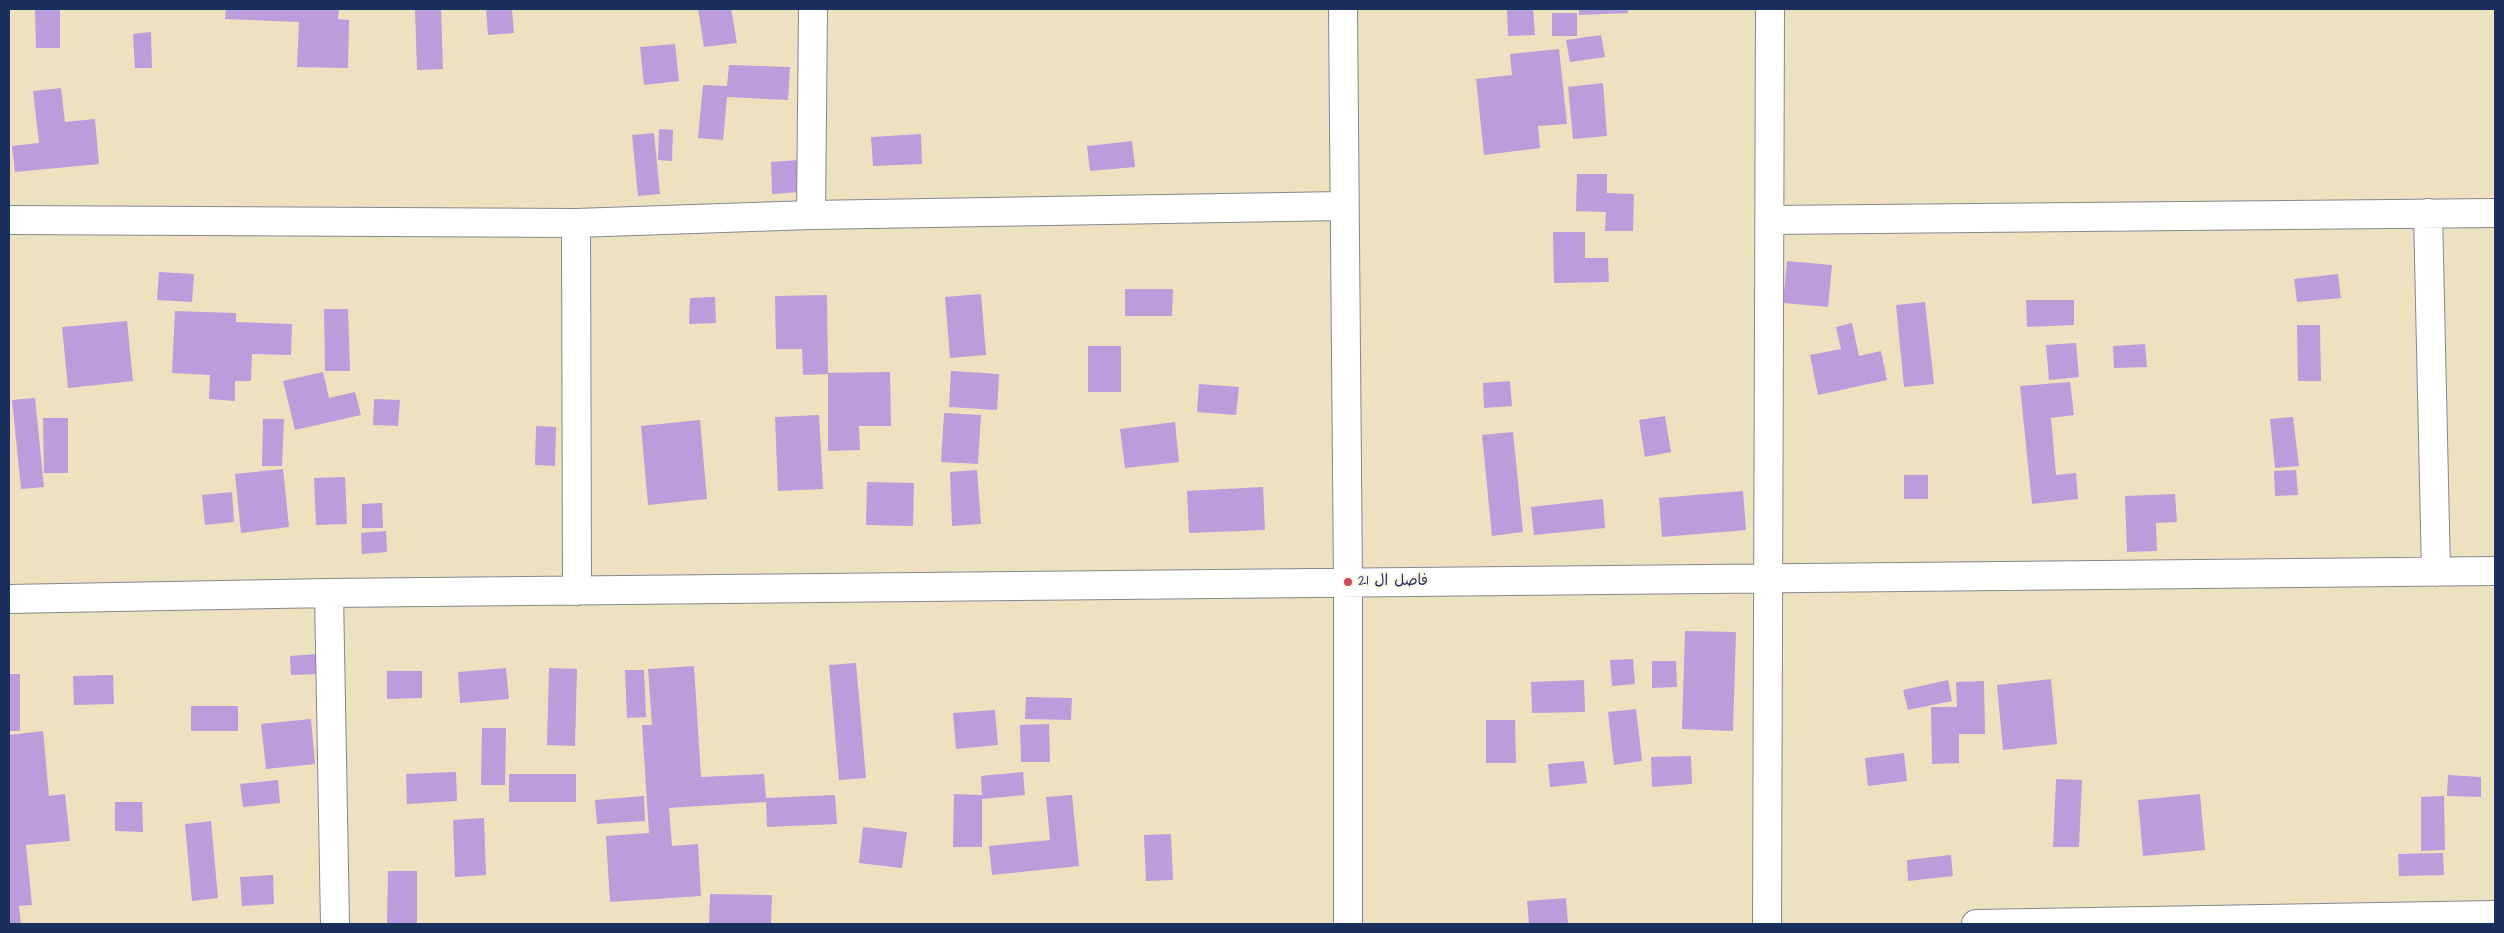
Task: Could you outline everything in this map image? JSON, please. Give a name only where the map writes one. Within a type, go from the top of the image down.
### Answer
[{"type":"street","points":[[811,215],[813,9]]},
{"type":"street","points":[[1342,9],[1348,583],[1348,924]]},
{"type":"street","points":[[1767,924],[1770,9]]},
{"type":"street","points":[[9,220],[576,223],[811,215],[1343,206]]},
{"type":"street","points":[[2428,213],[2436,572]]},
{"type":"street","points":[[1770,220],[2495,213]]},
{"type":"street","points":[[576,223],[577,591]]},
{"type":"street","points":[[9,599],[329,593],[2495,571]]},
{"type":"street","points":[[329,593],[335,924]]},
{"type":"street","points":[[1976,924],[2495,915]]},
{"type":"building","points":[[35,9],[60,9],[60,48],[36,48]]},
{"type":"building","points":[[226,9],[339,9],[338,19],[349,20],[348,68],[297,67],[299,22],[225,19]]},
{"type":"building","points":[[415,9],[441,9],[443,69],[417,70]]},
{"type":"building","points":[[486,9],[512,9],[514,33],[488,35]]},
{"type":"building","points":[[698,9],[731,9],[737,43],[704,47]]},
{"type":"building","points":[[1507,9],[1533,9],[1535,35],[1508,36]]},
{"type":"building","points":[[1579,9],[1628,9],[1628,13],[1579,15]]},
{"type":"building","points":[[1552,13],[1577,13],[1577,36],[1552,36]]},
{"type":"building","points":[[151,32],[152,68],[135,68],[133,34]]},
{"type":"building","points":[[1601,35],[1605,57],[1570,62],[1566,40]]},
{"type":"building","points":[[675,44],[679,81],[644,85],[640,47]]},
{"type":"building","points":[[1559,49],[1567,124],[1538,126],[1540,148],[1484,155],[1476,79],[1512,75],[1510,54]]},
{"type":"building","points":[[729,65],[790,67],[788,100],[727,97],[723,140],[698,138],[703,85],[727,86]]},
{"type":"building","points":[[1603,83],[1607,136],[1573,139],[1568,87]]},
{"type":"building","points":[[61,88],[65,122],[95,119],[99,164],[15,172],[12,146],[39,143],[33,91]]},
{"type":"building","points":[[659,129],[673,130],[672,161],[658,160]]},
{"type":"building","points":[[654,133],[660,194],[638,196],[632,135]]},
{"type":"building","points":[[921,134],[922,164],[873,166],[871,137]]},
{"type":"building","points":[[1132,141],[1135,167],[1090,171],[1087,146]]},
{"type":"building","points":[[798,160],[800,192],[772,194],[771,162]]},
{"type":"building","points":[[1577,174],[1607,174],[1607,193],[1634,194],[1633,231],[1605,231],[1606,212],[1576,211]]},
{"type":"building","points":[[1553,232],[1585,232],[1585,258],[1608,258],[1609,282],[1554,283]]},
{"type":"building","points":[[1787,261],[1832,265],[1828,307],[1783,303]]},
{"type":"building","points":[[159,272],[194,274],[192,302],[157,300]]},
{"type":"building","points":[[2338,274],[2341,298],[2297,302],[2294,279]]},
{"type":"building","points":[[1125,289],[1173,289],[1172,316],[1125,316]]},
{"type":"building","points":[[981,294],[986,355],[950,358],[945,297]]},
{"type":"building","points":[[827,295],[828,373],[890,372],[891,426],[859,426],[860,450],[828,451],[828,374],[803,375],[802,349],[776,349],[775,296]]},
{"type":"building","points":[[715,297],[716,323],[689,324],[690,298]]},
{"type":"building","points":[[2026,300],[2074,300],[2074,325],[2027,327]]},
{"type":"building","points":[[1925,302],[1934,384],[1904,387],[1896,305]]},
{"type":"building","points":[[324,309],[348,309],[350,371],[325,371]]},
{"type":"building","points":[[175,311],[236,313],[236,322],[292,324],[291,355],[252,354],[251,381],[235,381],[235,401],[209,399],[210,375],[172,373]]},
{"type":"building","points":[[127,321],[133,381],[68,388],[62,327]]},
{"type":"building","points":[[1852,323],[1859,356],[1881,351],[1887,380],[1818,395],[1810,355],[1841,349],[1836,327]]},
{"type":"building","points":[[2297,325],[2320,325],[2321,381],[2298,381]]},
{"type":"building","points":[[2076,343],[2079,377],[2049,380],[2046,345]]},
{"type":"building","points":[[2145,344],[2147,367],[2114,368],[2113,346]]},
{"type":"building","points":[[1088,346],[1121,346],[1121,392],[1088,392]]},
{"type":"building","points":[[951,371],[999,374],[997,410],[949,407]]},
{"type":"building","points":[[323,372],[329,398],[355,392],[361,415],[295,430],[283,381]]},
{"type":"building","points":[[1510,381],[1512,406],[1484,408],[1483,383]]},
{"type":"building","points":[[2070,382],[2074,415],[2051,418],[2056,475],[2076,473],[2078,499],[2032,504],[2020,386]]},
{"type":"building","points":[[1199,384],[1239,387],[1236,415],[1197,412]]},
{"type":"building","points":[[35,398],[44,487],[21,489],[12,400]]},
{"type":"building","points":[[374,399],[400,400],[398,426],[373,425]]},
{"type":"building","points":[[944,413],[981,415],[978,464],[941,462]]},
{"type":"building","points":[[819,415],[823,489],[778,491],[775,417]]},
{"type":"building","points":[[1665,416],[1671,452],[1645,457],[1639,420]]},
{"type":"building","points":[[2293,417],[2299,466],[2275,468],[2270,419]]},
{"type":"building","points":[[43,418],[68,418],[68,473],[44,473]]},
{"type":"building","points":[[263,419],[284,419],[282,466],[262,466]]},
{"type":"building","points":[[700,420],[707,499],[648,505],[641,426]]},
{"type":"building","points":[[1175,422],[1179,462],[1125,468],[1120,429]]},
{"type":"building","points":[[536,426],[556,427],[555,466],[535,465]]},
{"type":"building","points":[[1513,432],[1523,532],[1492,536],[1482,435]]},
{"type":"building","points":[[283,469],[289,527],[241,533],[235,474]]},
{"type":"building","points":[[977,470],[981,524],[952,526],[950,472]]},
{"type":"building","points":[[2296,470],[2298,495],[2275,496],[2274,471]]},
{"type":"building","points":[[1904,475],[1928,475],[1928,499],[1904,499]]},
{"type":"building","points":[[345,477],[347,524],[316,525],[314,478]]},
{"type":"building","points":[[867,482],[914,483],[913,526],[866,525]]},
{"type":"building","points":[[1263,487],[1265,530],[1189,533],[1187,491]]},
{"type":"building","points":[[1743,491],[1746,530],[1662,537],[1659,498]]},
{"type":"building","points":[[232,492],[234,522],[205,525],[202,495]]},
{"type":"building","points":[[2175,494],[2177,522],[2156,523],[2157,551],[2127,552],[2125,496]]},
{"type":"building","points":[[1603,499],[1605,528],[1534,535],[1531,507]]},
{"type":"building","points":[[382,503],[383,528],[362,528],[362,504]]},
{"type":"building","points":[[386,531],[387,552],[362,554],[361,533]]},
{"type":"building","points":[[1685,631],[1736,632],[1733,731],[1682,729]]},
{"type":"building","points":[[317,654],[317,674],[291,675],[290,656]]},
{"type":"building","points":[[1633,659],[1635,684],[1612,686],[1610,660]]},
{"type":"building","points":[[1652,661],[1676,661],[1677,687],[1652,688]]},
{"type":"building","points":[[856,663],[866,778],[839,780],[829,665]]},
{"type":"building","points":[[694,666],[701,777],[764,774],[766,798],[835,795],[837,824],[767,827],[766,802],[669,808],[672,846],[698,844],[701,896],[610,902],[606,836],[649,833],[642,725],[652,725],[648,669]]},
{"type":"building","points":[[506,668],[509,699],[460,703],[458,672]]},
{"type":"building","points":[[549,668],[577,669],[575,746],[547,745]]},
{"type":"building","points":[[625,670],[644,670],[646,717],[627,718]]},
{"type":"building","points":[[387,671],[422,671],[422,698],[387,699]]},
{"type":"building","points":[[9,674],[20,674],[20,731],[9,731]]},
{"type":"building","points":[[113,675],[114,704],[74,705],[73,676]]},
{"type":"building","points":[[2051,679],[2057,744],[2003,750],[1997,685]]},
{"type":"building","points":[[1584,680],[1585,712],[1532,713],[1531,682]]},
{"type":"building","points":[[1948,680],[1952,701],[1908,710],[1903,690]]},
{"type":"building","points":[[1984,681],[1985,734],[1959,734],[1959,763],[1932,764],[1931,707],[1957,707],[1956,682]]},
{"type":"building","points":[[1026,697],[1072,698],[1071,720],[1025,719]]},
{"type":"building","points":[[191,706],[238,706],[238,731],[191,731]]},
{"type":"building","points":[[1636,709],[1642,761],[1614,765],[1608,712]]},
{"type":"building","points":[[995,710],[998,745],[956,749],[953,713]]},
{"type":"building","points":[[311,719],[315,764],[266,769],[261,724]]},
{"type":"building","points":[[1486,720],[1515,720],[1516,763],[1486,763]]},
{"type":"building","points":[[1049,724],[1050,762],[1021,762],[1020,725]]},
{"type":"building","points":[[482,728],[506,728],[505,785],[481,785]]},
{"type":"building","points":[[43,731],[49,796],[65,794],[70,841],[26,845],[32,905],[19,906],[21,924],[9,924],[9,735]]},
{"type":"building","points":[[1904,753],[1907,781],[1868,786],[1865,758]]},
{"type":"building","points":[[1691,756],[1692,784],[1652,787],[1651,757]]},
{"type":"building","points":[[1584,761],[1587,783],[1550,787],[1548,764]]},
{"type":"building","points":[[456,772],[457,801],[407,804],[406,774]]},
{"type":"building","points":[[1023,772],[1025,795],[982,799],[982,847],[953,847],[954,794],[982,795],[981,776]]},
{"type":"building","points":[[509,774],[576,774],[576,802],[509,802]]},
{"type":"building","points":[[2448,775],[2481,777],[2481,797],[2447,796]]},
{"type":"building","points":[[2056,779],[2082,780],[2079,847],[2053,847]]},
{"type":"building","points":[[278,780],[280,803],[243,807],[240,784]]},
{"type":"building","points":[[2200,794],[2205,850],[2143,856],[2138,800]]},
{"type":"building","points":[[1072,795],[1079,866],[992,875],[989,846],[1050,840],[1046,797]]},
{"type":"building","points":[[644,796],[645,821],[597,824],[595,800]]},
{"type":"building","points":[[2444,796],[2445,850],[2421,851],[2421,797]]},
{"type":"building","points":[[115,802],[142,802],[143,832],[115,831]]},
{"type":"building","points":[[484,818],[486,875],[455,877],[453,820]]},
{"type":"building","points":[[211,821],[218,898],[192,901],[185,824]]},
{"type":"building","points":[[863,827],[907,832],[902,868],[859,863]]},
{"type":"building","points":[[1171,834],[1173,880],[1146,881],[1144,835]]},
{"type":"building","points":[[2443,853],[2444,875],[2399,876],[2398,854]]},
{"type":"building","points":[[1951,855],[1953,876],[1908,881],[1907,860]]},
{"type":"building","points":[[388,871],[417,871],[417,924],[387,924]]},
{"type":"building","points":[[273,875],[274,904],[242,906],[240,877]]},
{"type":"building","points":[[710,894],[772,895],[771,924],[709,924]]},
{"type":"building","points":[[1566,898],[1568,924],[1529,924],[1527,901]]},
{"type":"place","name":"فاصل ال 21","points":[[1348,582]]}]
